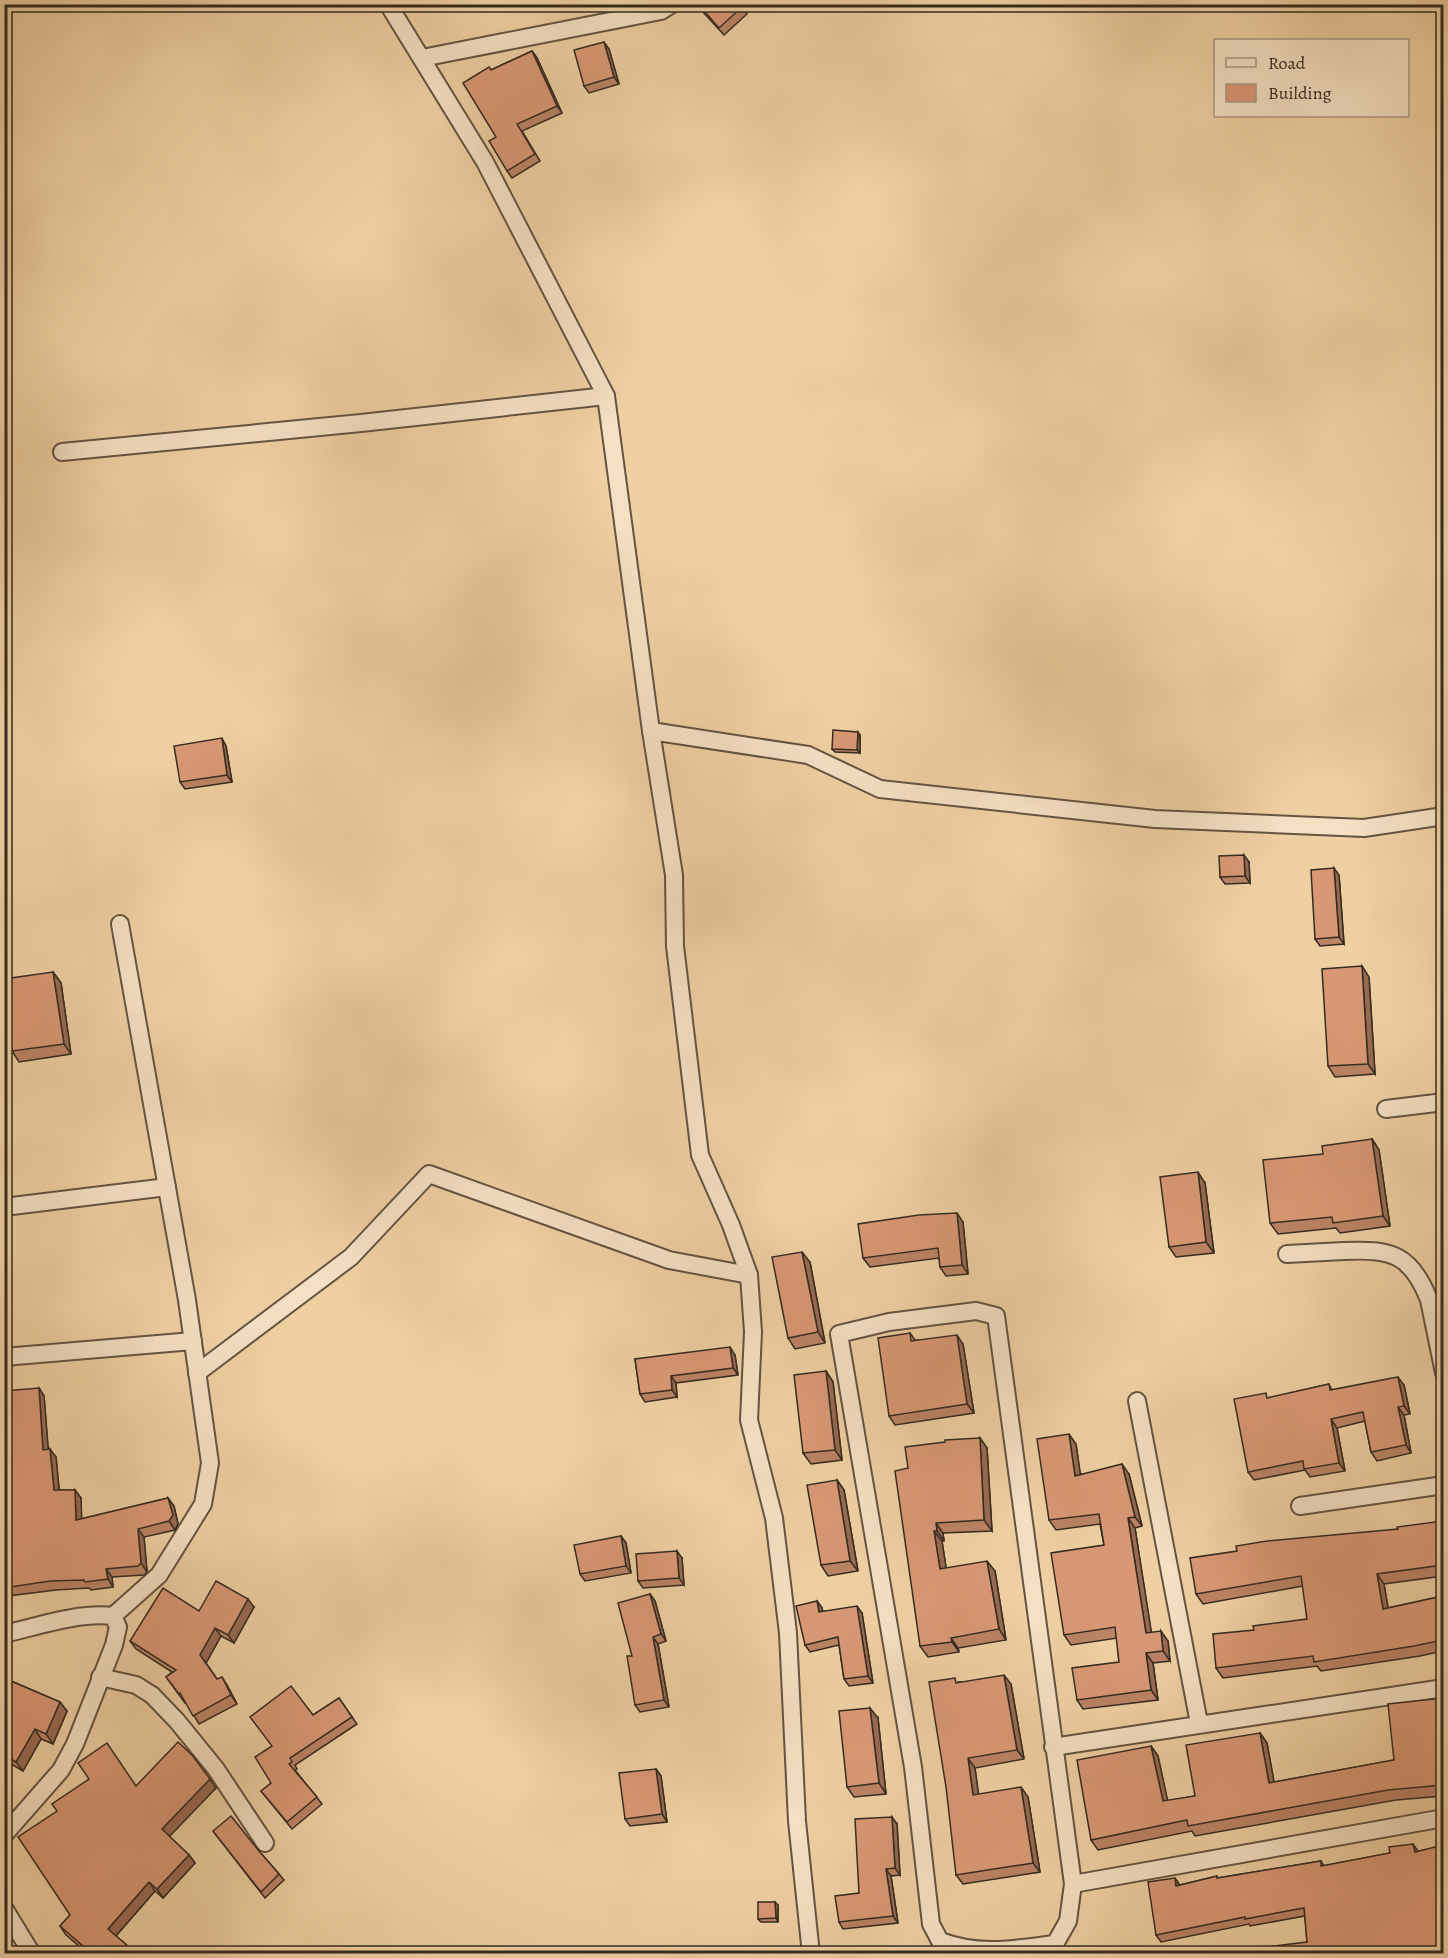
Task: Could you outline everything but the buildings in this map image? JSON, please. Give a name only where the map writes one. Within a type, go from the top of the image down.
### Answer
[{"type":"street","points":[[388,4],[485,162],[606,396],[651,731],[674,875],[675,946],[700,1155],[731,1225],[749,1275],[753,1332],[749,1420],[774,1518],[788,1633],[797,1821],[811,1953]]},
{"type":"street","points":[[422,58],[662,11],[672,4]]},
{"type":"street","points":[[62,452],[606,396]]},
{"type":"street","points":[[651,731],[808,755],[880,789],[1155,819],[1364,828],[1443,816]]},
{"type":"street","points":[[4,1634],[72,1619],[102,1615],[113,1616],[159,1575],[202,1504],[210,1463],[193,1341],[120,924]]},
{"type":"street","points":[[1386,1108],[1443,1102]]},
{"type":"street","points":[[197,1373],[351,1257],[429,1174],[669,1260],[749,1275]]},
{"type":"street","points":[[4,1208],[167,1186]]},
{"type":"street","points":[[1287,1254],[1372,1250],[1391,1254],[1405,1262],[1419,1280],[1429,1300],[1443,1373]]},
{"type":"street","points":[[976,1311],[996,1316],[1073,1884],[1068,1921],[1056,1948],[996,1951],[961,1949],[940,1941],[931,1924],[913,1767],[839,1334],[889,1322],[976,1311]]},
{"type":"street","points":[[4,1357],[193,1341]]},
{"type":"street","points":[[1137,1401],[1199,1723]]},
{"type":"street","points":[[1300,1506],[1443,1485]]},
{"type":"street","points":[[4,1835],[61,1770],[75,1744],[114,1646],[118,1628],[113,1616]]},
{"type":"street","points":[[100,1677],[136,1685],[152,1695],[177,1721],[216,1769],[264,1843]]},
{"type":"street","points":[[1053,1747],[1199,1723],[1443,1688]]},
{"type":"street","points":[[1073,1884],[1443,1818]]},
{"type":"street","points":[[4,1908],[32,1953]]}]
